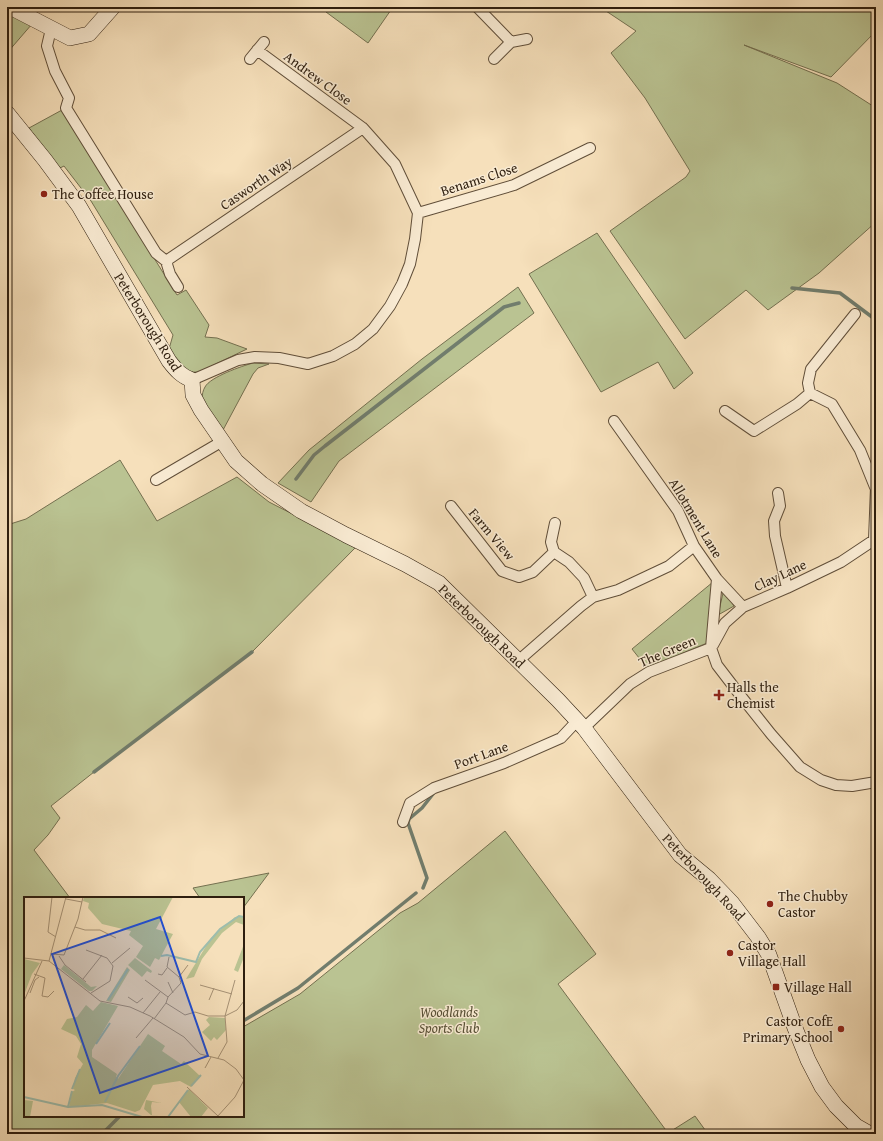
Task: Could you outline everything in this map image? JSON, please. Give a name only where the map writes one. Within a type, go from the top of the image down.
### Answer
[{"type":"street","points":[[10,7],[70,38],[89,34],[113,7]]},
{"type":"street","points":[[476,7],[511,42]]},
{"type":"street","points":[[51,29],[47,46],[55,71],[69,98],[66,108],[156,253],[166,261],[170,274],[178,287]]},
{"type":"street","points":[[494,59],[511,42],[527,39]]},
{"type":"street","name":"Andrew Close","points":[[250,59],[261,46],[363,128],[395,164],[418,213]]},
{"type":"street","name":"Peterborough Road","points":[[7,113],[45,160],[79,206],[169,361],[178,373],[192,380],[193,394],[200,410],[221,442],[236,461],[256,479],[301,511],[439,583],[581,724],[680,855],[709,879],[732,903],[758,937],[769,955],[794,1028],[822,1087],[836,1106],[856,1126],[870,1134]]},
{"type":"street","name":"Casworth Way","points":[[166,261],[363,128]]},
{"type":"street","name":"Benams Close","points":[[418,213],[514,185],[590,148]]},
{"type":"street","points":[[192,380],[238,360],[255,356],[279,358],[308,364],[333,356],[355,344],[373,329],[390,306],[402,284],[410,264],[418,213]]},
{"type":"street","points":[[810,393],[808,383],[811,369],[855,314]]},
{"type":"street","points":[[725,410],[754,431],[797,404],[810,393]]},
{"type":"street","points":[[810,393],[832,404],[860,450],[876,487]]},
{"type":"street","name":"Allotment Lane","points":[[614,421],[678,511],[694,546],[717,579],[743,607]]},
{"type":"street","points":[[156,480],[221,442]]},
{"type":"street","name":"Clay Lane","points":[[712,648],[725,623],[743,607],[841,562],[874,540],[876,487]]},
{"type":"street","points":[[778,493],[780,506],[774,521],[775,536],[787,588]]},
{"type":"street","name":"Farm View","points":[[451,506],[502,571],[519,577],[533,572],[554,552]]},
{"type":"street","points":[[555,523],[551,542],[554,552],[569,562],[584,578],[593,597]]},
{"type":"street","points":[[518,661],[593,597],[618,590],[669,566],[694,546]]},
{"type":"street","name":"The Green","points":[[581,724],[630,684],[649,672],[712,648],[717,579]]},
{"type":"street","points":[[712,648],[717,665],[740,696],[800,767],[821,780],[836,785],[852,786],[876,782]]},
{"type":"street","name":"Port Lane","points":[[403,822],[410,803],[434,788],[504,763],[561,738],[581,724]]},
{"type":"green space","points":[[330,7],[393,7],[368,43],[326,12]]},
{"type":"green space","points":[[600,7],[876,7],[876,31],[831,77],[744,45],[837,83],[876,108],[876,222],[819,273],[768,310],[746,290],[685,339],[610,231],[686,177],[690,171],[645,98],[611,53],[636,31]]},
{"type":"green space","points":[[7,14],[32,24],[7,53]]},
{"type":"green space","points":[[62,110],[177,295],[186,290],[209,325],[205,337],[217,338],[247,349],[199,372],[189,371],[178,362],[169,349],[173,335],[91,201],[64,166],[58,169],[29,128]]},
{"type":"green space","points":[[597,233],[693,373],[674,389],[658,362],[601,392],[529,274]]},
{"type":"green space","points":[[518,287],[534,313],[339,461],[311,502],[278,483],[309,450],[422,359]]},
{"type":"green space","points":[[253,363],[269,364],[258,368],[253,374],[223,430],[202,399],[204,388],[213,379],[234,369]]},
{"type":"green space","name":"Woodlands Sports Club","points":[[120,460],[157,521],[237,477],[269,502],[357,546],[252,652],[51,806],[60,818],[48,835],[34,850],[69,897],[24,897],[24,1117],[244,1117],[244,1026],[300,994],[400,913],[418,903],[505,831],[596,954],[558,984],[668,1133],[695,1116],[708,1134],[7,1134],[7,525],[26,519]]},
{"type":"green space","points":[[713,582],[707,643],[647,668],[632,649]]},
{"type":"green space","points":[[723,593],[728,597],[734,606],[718,615]]},
{"type":"green space","points":[[269,873],[244,907],[244,897],[199,897],[193,888]]},
{"type":"waterway","points":[[792,288],[840,293],[876,320]]},
{"type":"waterway","points":[[296,479],[314,455],[325,446],[504,307],[519,303]]},
{"type":"waterway","points":[[94,772],[252,652]]},
{"type":"waterway","points":[[423,888],[427,878],[408,823],[409,819],[422,808],[433,794]]},
{"type":"waterway","points":[[244,1020],[298,988],[416,893]]},
{"type":"waterway","points":[[102,1134],[119,1117]]},
{"type":"place","name":"The Coffee House","points":[[44,194]]},
{"type":"place","name":"Halls the Chemist","points":[[719,695]]},
{"type":"place","name":"The Chubby Castor","points":[[770,904]]},
{"type":"place","name":"Castor Village Hall","points":[[730,953]]},
{"type":"place","name":"Village Hall","points":[[776,987]]},
{"type":"place","name":"Castor CofE Primary School","points":[[841,1029]]}]
